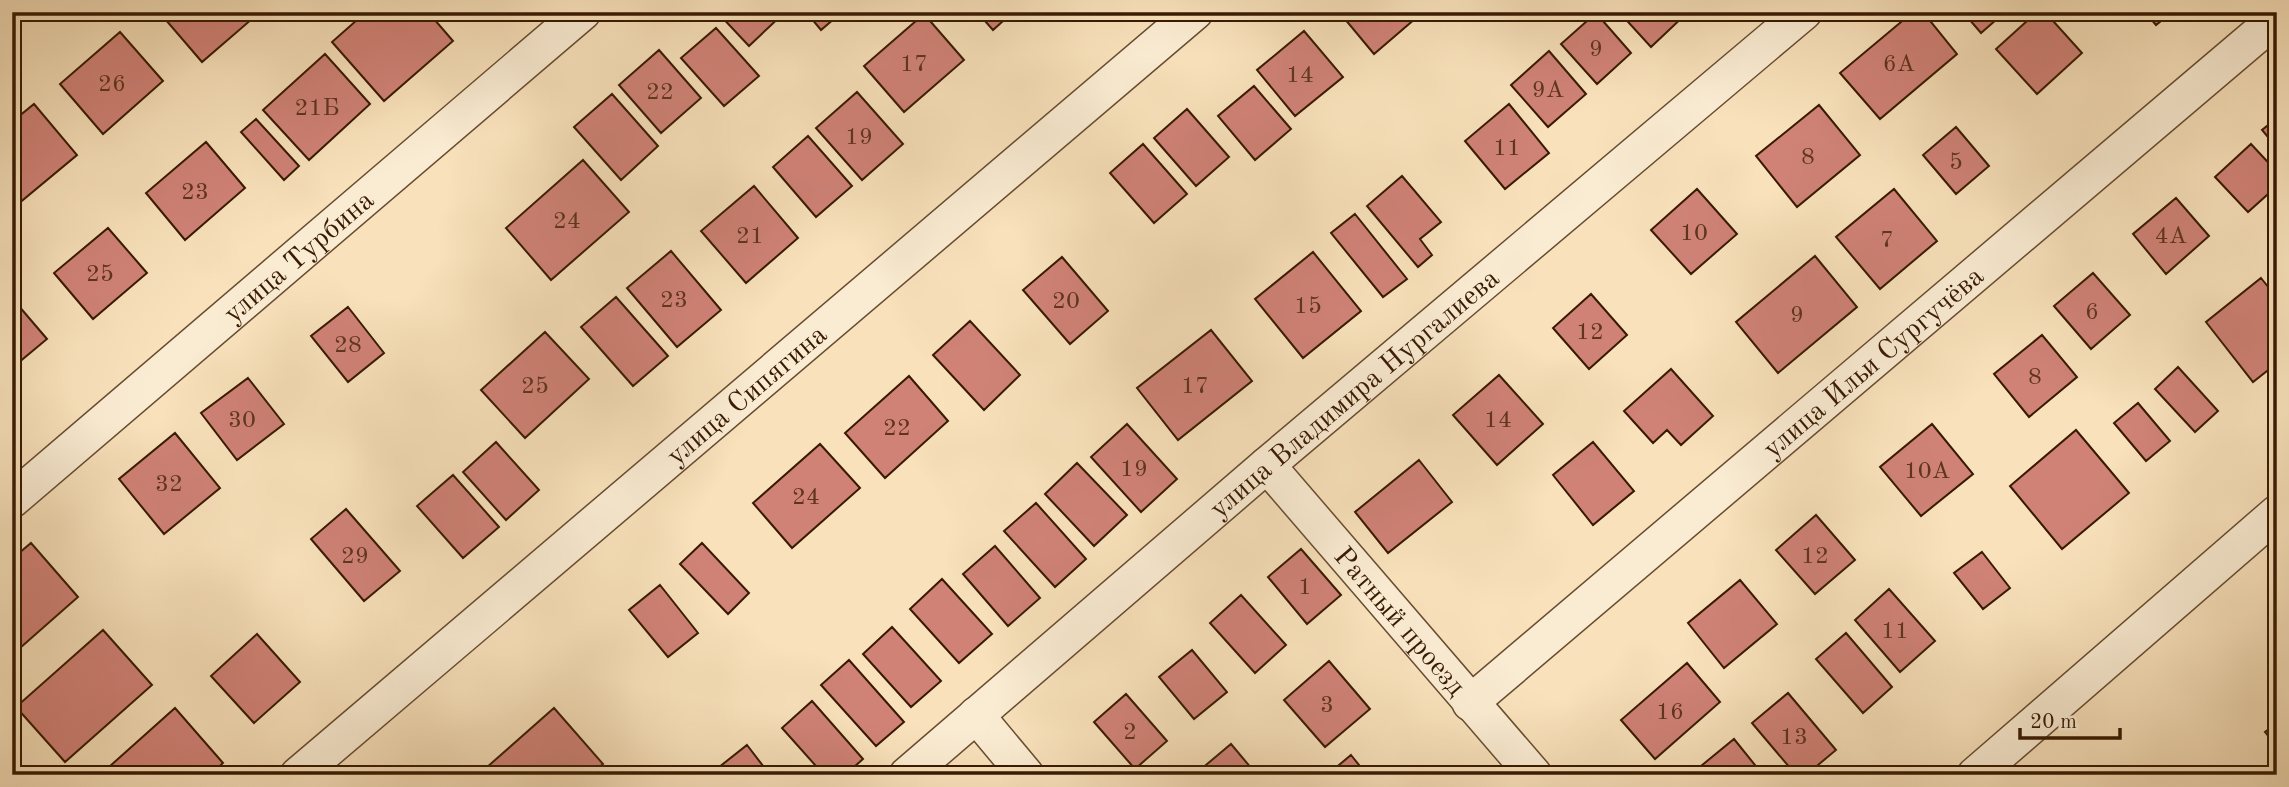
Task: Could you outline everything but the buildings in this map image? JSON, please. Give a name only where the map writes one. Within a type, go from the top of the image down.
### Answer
[{"type":"street","name":"улица Турбина","points":[[12,500],[583,12]]},
{"type":"street","name":"улица Сипягина","points":[[298,775],[1195,12]]},
{"type":"street","name":"улица Владимира Нургалиева","points":[[907,775],[1267,465],[1804,12]]},
{"type":"street","name":"улица Ильи Сургучёва","points":[[1470,703],[2277,18]]},
{"type":"street","name":"Ратный проезд","points":[[1267,465],[1534,775]]},
{"type":"street","points":[[1975,775],[2277,513]]},
{"type":"street","points":[[976,715],[1026,775]]}]
